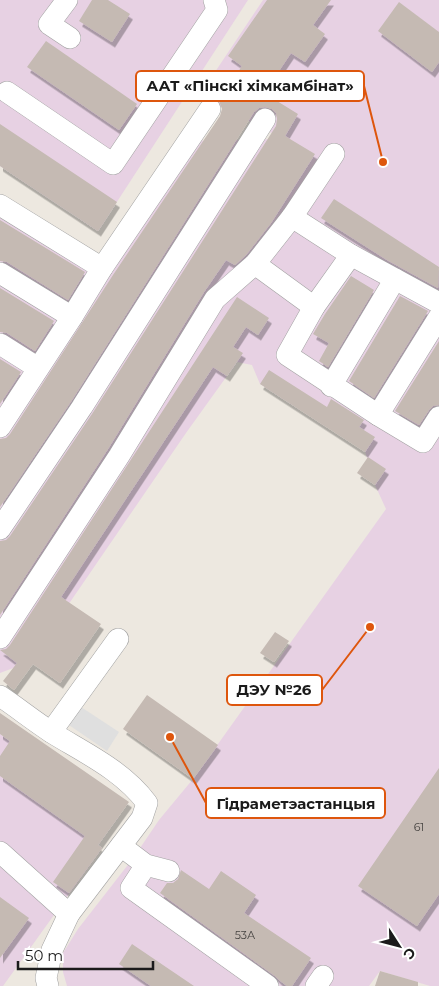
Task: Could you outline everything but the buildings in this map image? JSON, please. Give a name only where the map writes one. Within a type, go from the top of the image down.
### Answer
[{"type":"lane","points":[[67,0],[49,24],[70,38]]},
{"type":"lane","points":[[7,92],[114,164],[217,10],[214,0]]},
{"type":"lane","points":[[2,420],[72,317],[102,268],[210,110]]},
{"type":"lane","points":[[0,529],[82,407],[265,119]]},
{"type":"lane","points":[[0,638],[119,456],[215,299],[254,264],[292,217],[334,154]]},
{"type":"lane","points":[[0,206],[102,268]]},
{"type":"lane","points":[[292,217],[351,255],[439,303]]},
{"type":"lane","points":[[351,255],[314,307],[287,355],[331,386],[423,442],[439,416]]},
{"type":"lane","points":[[254,264],[314,307]]},
{"type":"lane","points":[[0,273],[72,317]]},
{"type":"lane","points":[[331,386],[395,279]]},
{"type":"lane","points":[[378,415],[439,317]]},
{"type":"lane","points":[[0,344],[38,368]]},
{"type":"lane","points":[[51,732],[118,639]]},
{"type":"lane","points":[[0,696],[51,732],[123,777],[137,789],[147,803],[142,818],[69,914],[52,950],[46,978],[48,986]]},
{"type":"lane","points":[[121,846],[146,865],[170,871]]},
{"type":"lane","points":[[0,852],[69,914]]},
{"type":"lane","points":[[146,865],[131,888],[268,986]]},
{"type":"shaded area","points":[[0,0],[248,0],[98,231],[0,166]]},
{"type":"shaded area","points":[[263,0],[439,0],[439,986],[430,986],[380,971],[369,986],[67,986],[63,972],[63,953],[78,929],[134,857],[159,820],[193,779],[386,509],[375,485],[365,451],[260,384],[252,365],[237,362],[29,662],[0,673],[0,210],[104,279],[186,141],[283,139],[216,104],[207,84]]},
{"type":"shaded area","points":[[78,705],[119,732],[107,751],[66,723]]},
{"type":"shaded area","points":[[0,734],[118,817],[98,845],[102,848],[3,986],[0,986]]},
{"type":"place","name":"ААТ «Пінскі хімкамбінат»","points":[[383,162]]},
{"type":"place","name":"ДЭУ №26","points":[[370,627]]},
{"type":"place","name":"Гідраметэастанцыя","points":[[170,737]]}]
